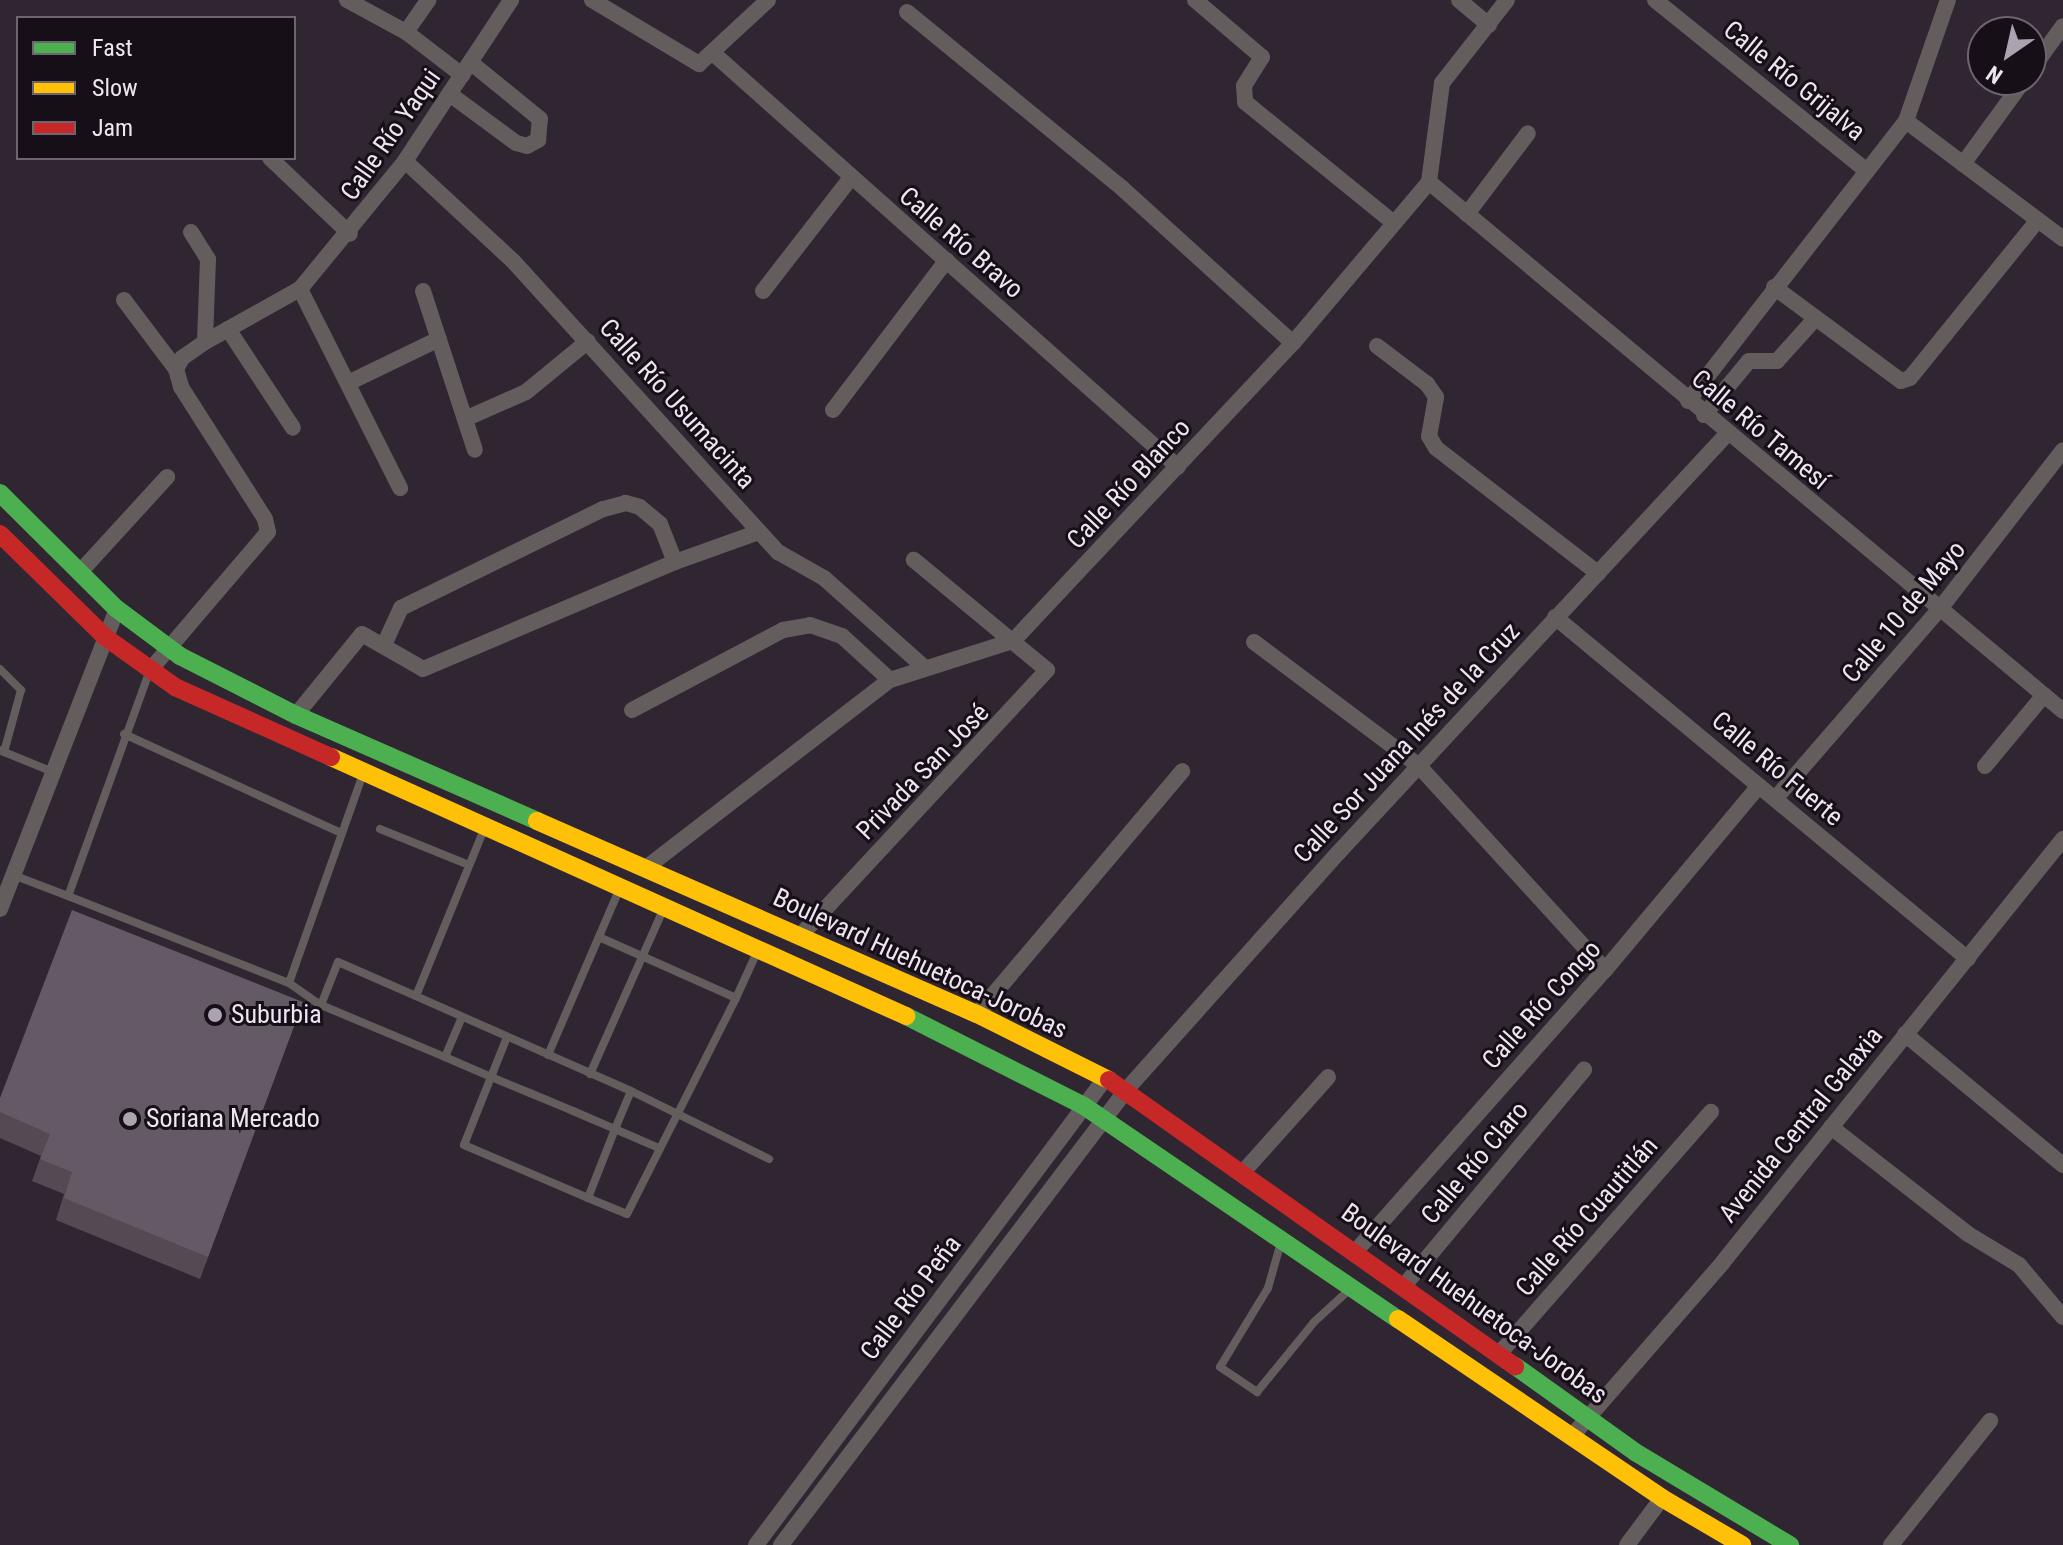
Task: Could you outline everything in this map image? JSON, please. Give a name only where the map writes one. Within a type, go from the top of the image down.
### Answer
[{"type":"main road","name":"Boulevard Huehuetoca-Jorobas","points":[[0,493],[117,609],[167,647],[296,715],[977,1014],[1127,1089],[1635,1452],[1790,1545]]},
{"type":"main road","name":"Boulevard Huehuetoca-Jorobas","points":[[0,534],[105,637],[175,687],[899,1012],[1084,1106],[1662,1498],[1742,1545]]},
{"type":"street","points":[[347,0],[466,68],[540,119],[538,140],[527,146],[516,143],[451,95]]},
{"type":"street","points":[[406,32],[428,0]]},
{"type":"street","name":"Calle Río Yaqui","points":[[176,369],[182,358],[205,342],[300,289],[350,234],[451,95],[511,0]]},
{"type":"street","points":[[592,0],[699,64],[714,54],[762,2]]},
{"type":"street","points":[[1195,0],[1262,57],[1244,86],[1245,102],[1394,223]]},
{"type":"street","points":[[1459,0],[1489,25]]},
{"type":"street","points":[[1429,182],[1442,83],[1507,0]]},
{"type":"street","name":"Calle Río Grijalva","points":[[1655,0],[1866,170]]},
{"type":"street","points":[[1688,401],[1906,121],[1948,0]]},
{"type":"street","points":[[907,12],[1123,189],[1293,343]]},
{"type":"street","points":[[2047,48],[2063,26]]},
{"type":"street","name":"Calle Río Bravo","points":[[714,54],[850,179],[947,260],[1178,467]]},
{"type":"street","points":[[1963,164],[2012,96]]},
{"type":"street","name":"Calle Río Grijalva","points":[[1906,121],[2063,239]]},
{"type":"street","points":[[1467,214],[1528,133]]},
{"type":"street","points":[[272,160],[350,234]]},
{"type":"street","name":"Calle Río Usumacinta","points":[[405,161],[513,261],[778,552],[824,578],[924,667]]},
{"type":"street","points":[[763,291],[850,179]]},
{"type":"street","name":"Calle Río Blanco","points":[[647,867],[890,680],[924,667],[998,650],[1013,641],[1293,343],[1429,182]]},
{"type":"street","name":"Calle Río Tamesí","points":[[1429,182],[1726,435],[2063,711]]},
{"type":"street","points":[[1774,287],[1890,377],[1910,378],[2038,220]]},
{"type":"street","points":[[191,232],[209,269],[205,342]]},
{"type":"street","points":[[833,410],[947,260]]},
{"type":"street","points":[[300,289],[400,488]]},
{"type":"street","points":[[423,291],[475,450]]},
{"type":"street","points":[[124,300],[176,369],[181,387],[265,519],[268,532],[150,670]]},
{"type":"street","points":[[1704,415],[1749,361],[1777,361],[1815,319]]},
{"type":"street","points":[[228,329],[293,428]]},
{"type":"street","points":[[348,383],[439,339]]},
{"type":"street","points":[[465,419],[526,392],[588,341]]},
{"type":"street","points":[[1377,346],[1436,397],[1429,436],[1436,448],[1598,573]]},
{"type":"street","name":"Calle Sor Juana Inés de la Cruz","points":[[1127,1089],[1555,617],[1726,435]]},
{"type":"street","name":"Calle 10 de Mayo","points":[[1775,799],[1939,610],[2063,450]]},
{"type":"street","points":[[80,572],[167,477]]},
{"type":"street","points":[[384,645],[401,608],[603,509],[626,503],[640,507],[660,524],[675,562]]},
{"type":"street","points":[[296,715],[349,643],[362,634],[423,669],[675,562],[759,532]]},
{"type":"street","points":[[914,560],[1013,641]]},
{"type":"street","points":[[0,909],[117,609]]},
{"type":"street","name":"Calle Río Fuerte","points":[[1555,617],[1968,959]]},
{"type":"street","points":[[632,710],[783,630],[810,625],[842,636],[890,680]]},
{"type":"street","name":"Privada San José","points":[[800,936],[1042,680],[1047,670],[1013,641]]},
{"type":"street","points":[[1254,642],[1419,766],[1605,970]]},
{"type":"street","points":[[1985,766],[2044,695]]},
{"type":"street","points":[[977,1014],[1182,771]]},
{"type":"street","name":"Calle Río Congo","points":[[1356,1251],[1605,970],[1759,786]]},
{"type":"street","name":"Avenida Central Galaxia","points":[[1572,1436],[1723,1262],[2063,839]]},
{"type":"street","points":[[1905,1034],[2063,1165]]},
{"type":"street","name":"Calle Río Claro","points":[[1403,1287],[1584,1070]]},
{"type":"street","points":[[1244,1171],[1328,1077]]},
{"type":"street","name":"Calle Río Peña","points":[[756,1545],[1104,1080]]},
{"type":"street","name":"Calle Río Peña","points":[[781,1545],[1127,1089]]},
{"type":"street","name":"Calle Río Cuautitlán","points":[[1499,1354],[1711,1112]]},
{"type":"street","points":[[1831,1127],[1968,1234],[2019,1265],[2063,1317]]},
{"type":"street","points":[[1891,1545],[1990,1421]]},
{"type":"street","points":[[1627,1545],[1662,1498]]},
{"type":"lane","points":[[0,669],[21,690],[2,751],[53,772]]},
{"type":"lane","points":[[68,896],[124,734],[150,670]]},
{"type":"lane","points":[[124,734],[341,833]]},
{"type":"lane","points":[[289,983],[363,773]]},
{"type":"lane","points":[[416,996],[485,827]]},
{"type":"lane","points":[[380,829],[469,865]]},
{"type":"lane","points":[[13,875],[289,983],[321,1005],[659,1148]]},
{"type":"lane","points":[[548,1055],[620,888]]},
{"type":"lane","points":[[590,1074],[664,907]]},
{"type":"lane","points":[[599,937],[736,998]]},
{"type":"lane","points":[[507,1037],[464,1145],[627,1214],[758,949]]},
{"type":"lane","points":[[321,1005],[338,962],[631,1091],[769,1159]]},
{"type":"lane","points":[[445,1057],[462,1017]]},
{"type":"lane","points":[[588,1198],[631,1091]]},
{"type":"lane","points":[[1281,1241],[1268,1288],[1220,1367],[1257,1392],[1269,1383],[1314,1322],[1351,1289]]},
{"type":"building","name":"Soriana Mercado","points":[[72,910],[303,1002],[208,1257],[64,1198],[72,1172],[40,1159],[50,1134],[0,1112],[0,1098]]},
{"type":"traffic: fast","points":[[0,493],[117,609],[180,656],[296,715],[537,821]]},
{"type":"traffic: fast","points":[[906,1016],[1084,1106],[1398,1319]]},
{"type":"traffic: fast","points":[[1515,1366],[1635,1452],[1790,1545]]},
{"type":"traffic: slow","points":[[331,757],[906,1016]]},
{"type":"traffic: slow","points":[[537,821],[977,1014],[1109,1080]]},
{"type":"traffic: slow","points":[[1398,1319],[1662,1498],[1742,1545]]},
{"type":"traffic: jam","points":[[0,534],[105,637],[175,687],[331,757]]},
{"type":"traffic: jam","points":[[1109,1080],[1515,1366]]},
{"type":"place","name":"Suburbia","points":[[215,1015]]},
{"type":"place","name":"Soriana Mercado","points":[[130,1119]]}]
